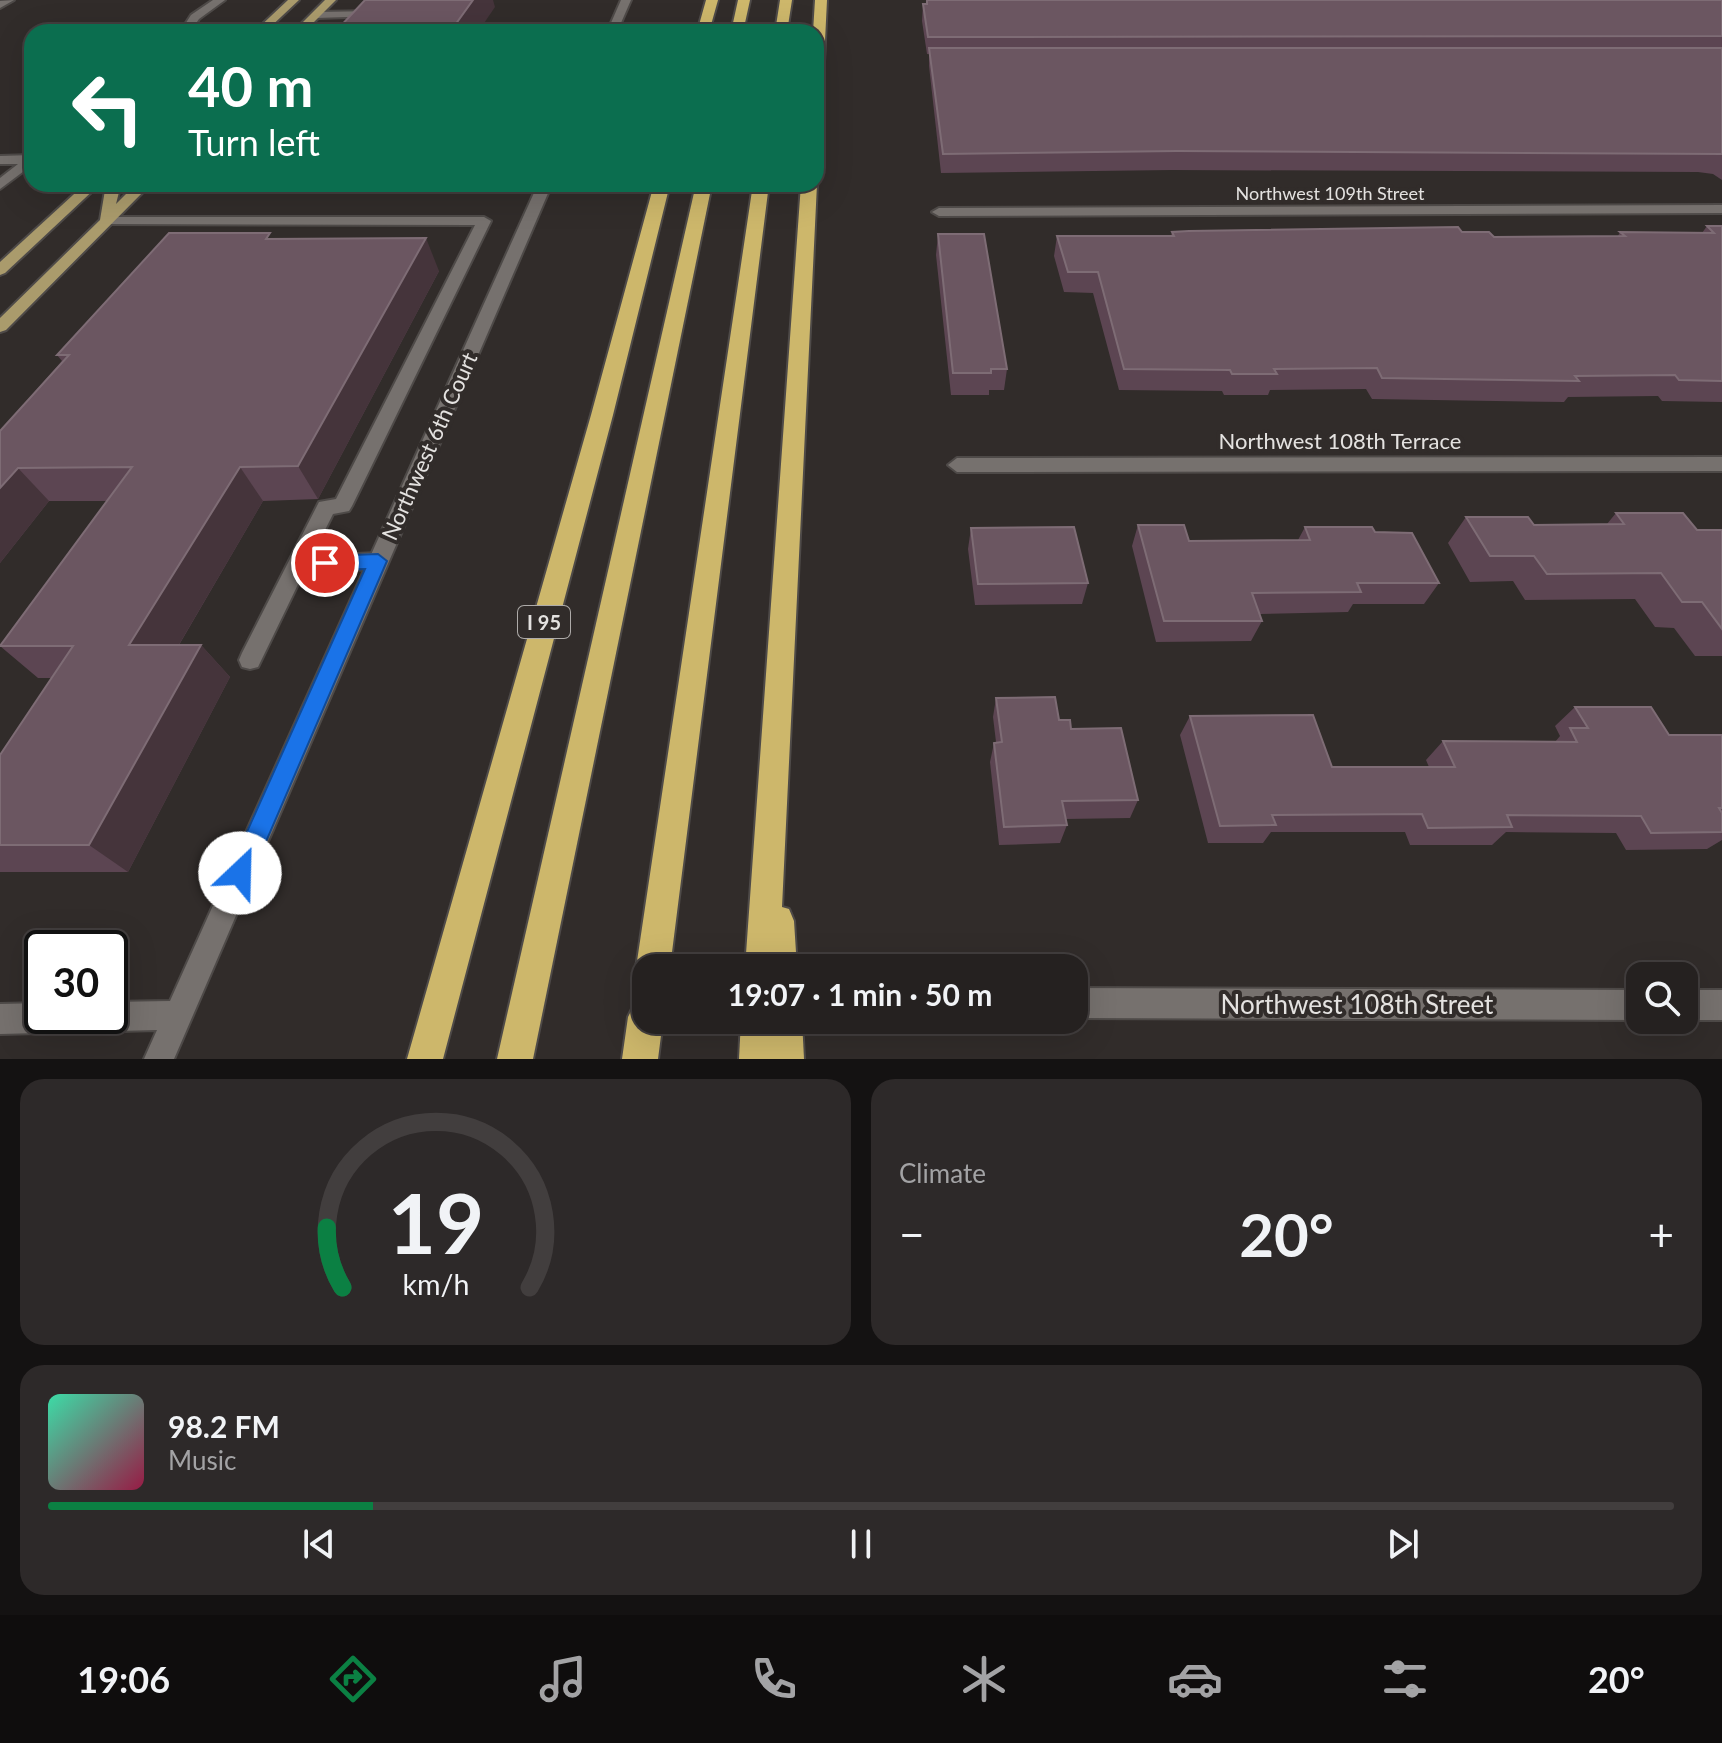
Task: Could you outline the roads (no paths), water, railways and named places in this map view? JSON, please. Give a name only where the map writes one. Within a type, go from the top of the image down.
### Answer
[{"type":"highway","points":[[705,24],[712,0]]},
{"type":"highway","points":[[739,24],[744,0]]},
{"type":"highway","points":[[782,24],[786,0]]},
{"type":"highway","points":[[820,24],[821,0]]},
{"type":"highway","name":"I 95","points":[[425,1059],[660,192]]},
{"type":"highway","points":[[515,1059],[702,192]]},
{"type":"highway","points":[[655,954],[760,192]]},
{"type":"highway","points":[[763,954],[809,192]]},
{"type":"highway","points":[[770,815],[779,954]]},
{"type":"highway","points":[[640,1059],[644,1034]]},
{"type":"highway","points":[[757,1059],[758,1034]]},
{"type":"highway","points":[[785,1034],[786,1059]]},
{"type":"main road","points":[[268,24],[294,0]]},
{"type":"main road","points":[[306,24],[331,0]]},
{"type":"main road","points":[[0,270],[84,192]]},
{"type":"main road","points":[[107,221],[110,192]]},
{"type":"main road","points":[[0,327],[136,192]]},
{"type":"street","points":[[0,5],[9,0]]},
{"type":"street","points":[[190,24],[195,17],[220,0]]},
{"type":"street","points":[[616,24],[626,0]]},
{"type":"street","points":[[316,15],[393,14]]},
{"type":"street","points":[[0,160],[24,159]]},
{"type":"street","points":[[4,182],[24,165]]},
{"type":"street","points":[[4,182],[24,180]]},
{"type":"street","name":"Northwest 6th Court","points":[[159,1059],[541,192]]},
{"type":"street","name":"Northwest 109th Street","points":[[939,212],[1722,209]]},
{"type":"street","points":[[107,221],[188,227],[484,221],[342,506],[326,507],[250,660]]},
{"type":"street","name":"Northwest 108th Terrace","points":[[957,465],[1722,464]]},
{"type":"street","points":[[298,564],[378,561]]},
{"type":"street","name":"Northwest 108th Street","points":[[1088,1003],[1626,1005]]},
{"type":"street","points":[[1698,1005],[1722,1005]]},
{"type":"street","points":[[0,1019],[178,1015]]}]
